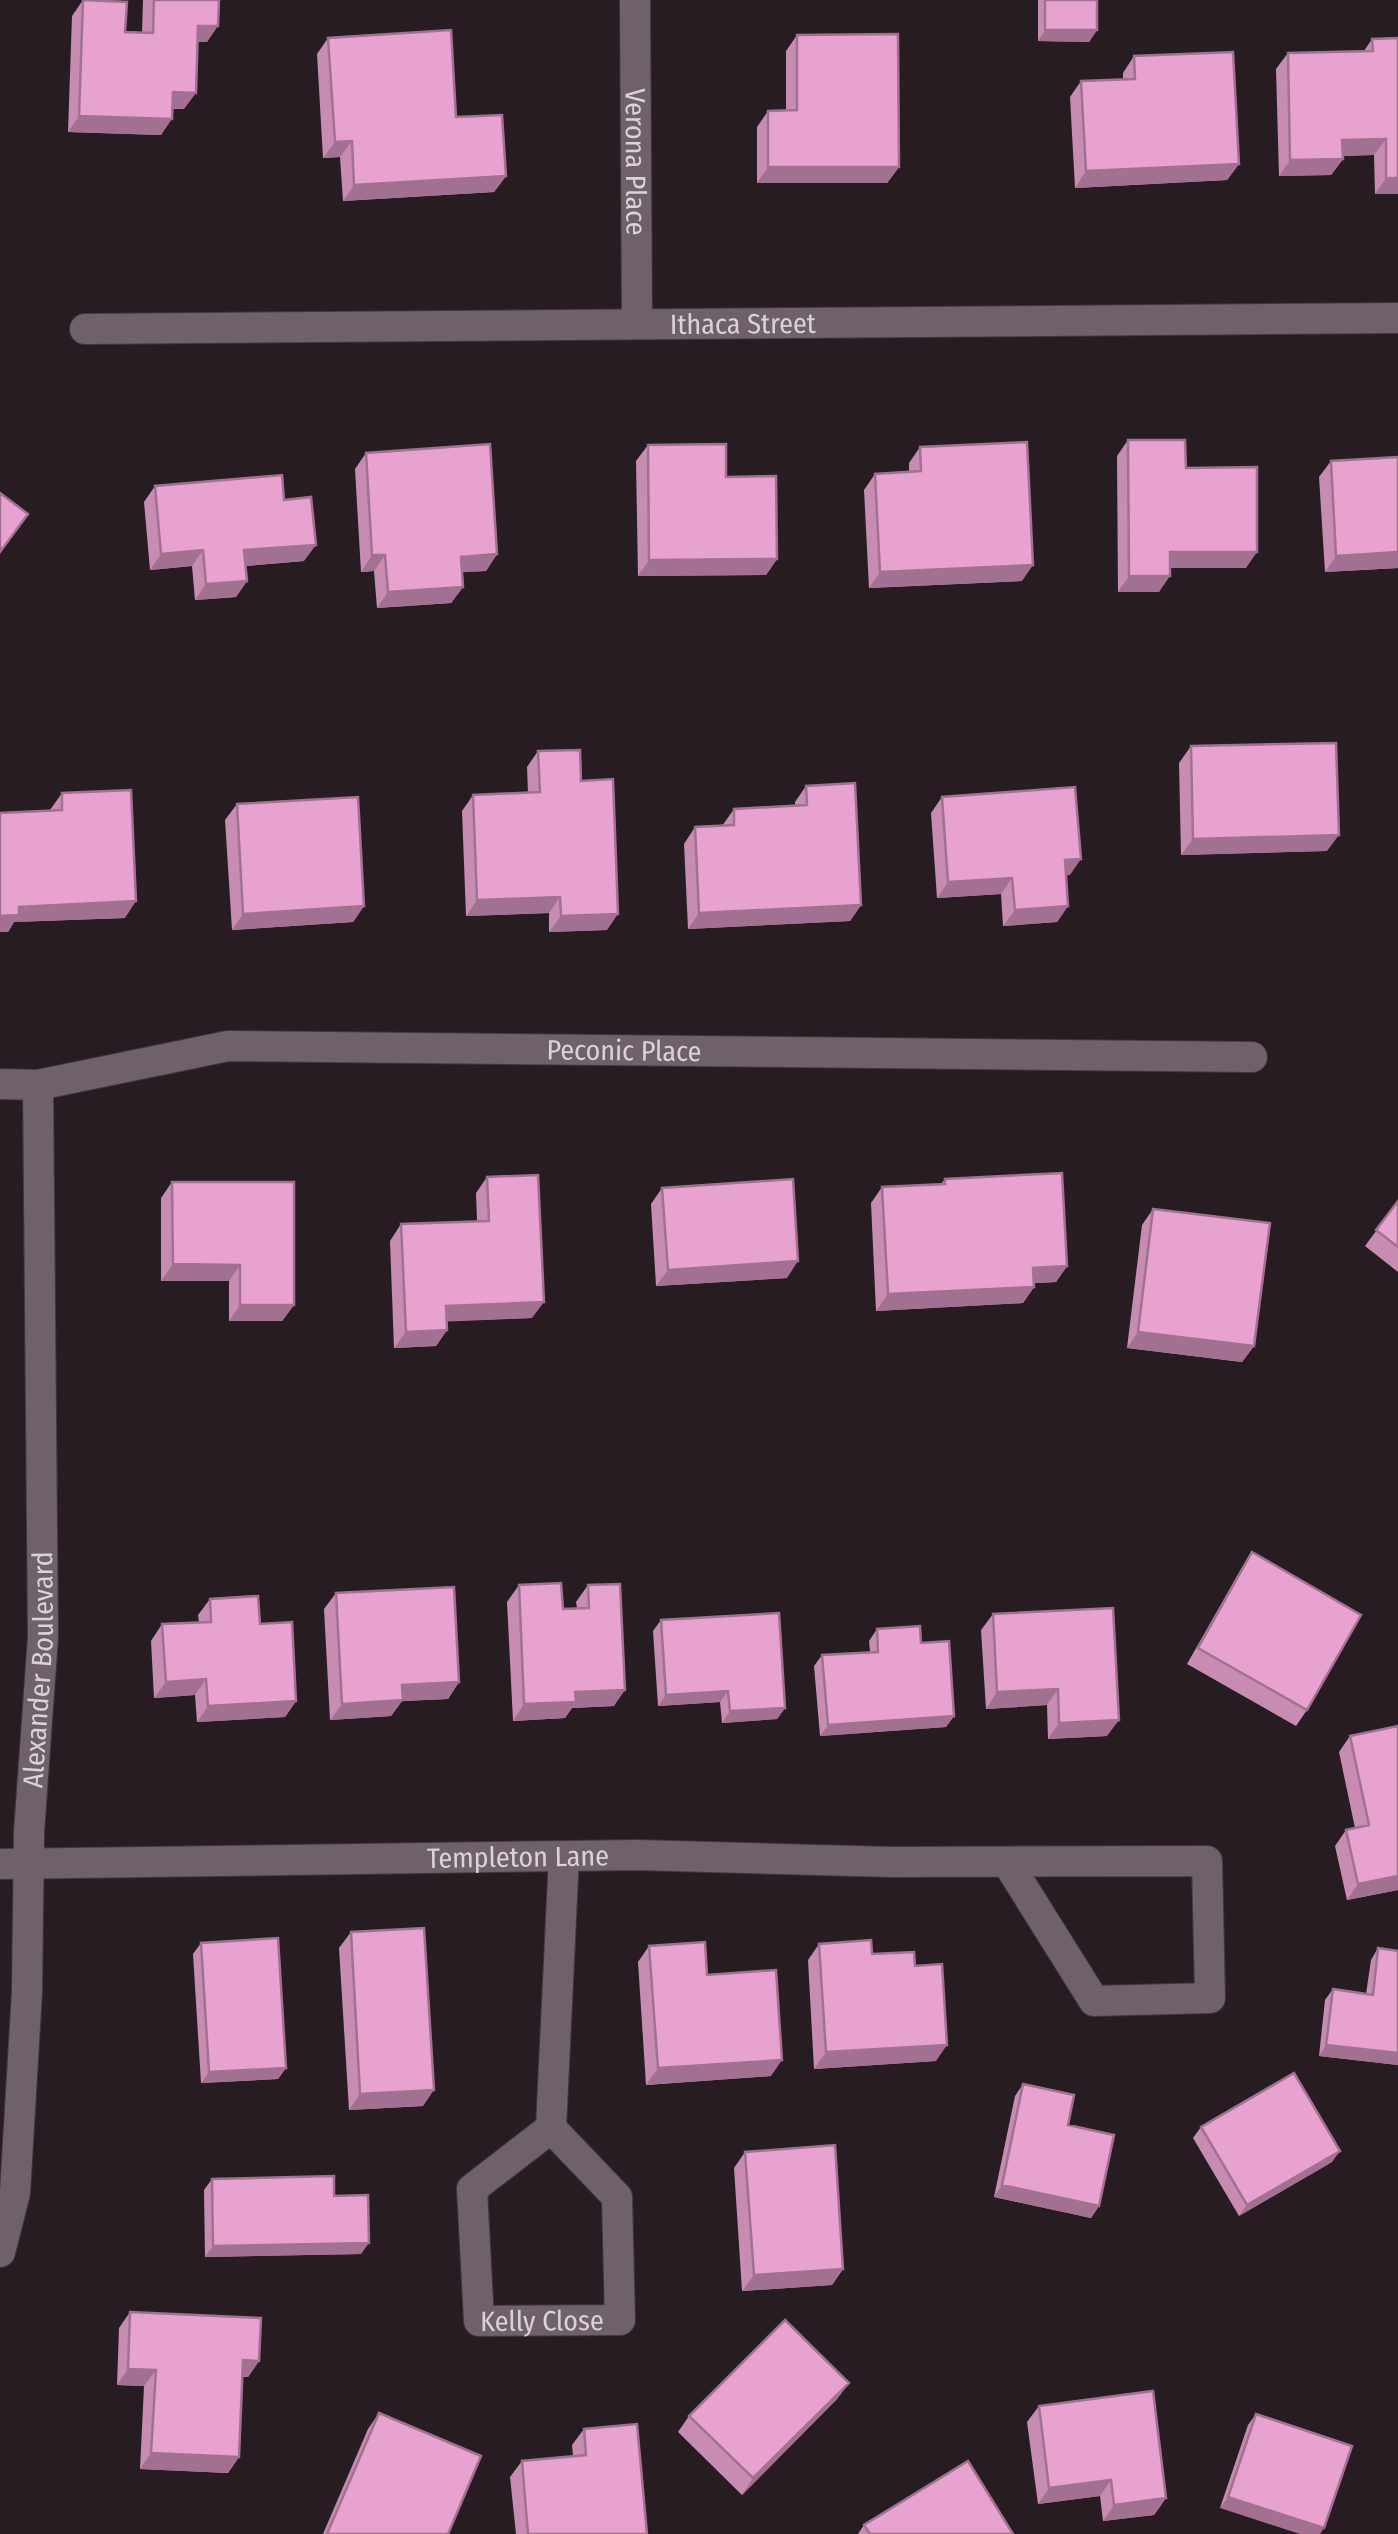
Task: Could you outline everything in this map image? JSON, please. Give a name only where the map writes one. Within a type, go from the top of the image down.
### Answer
[{"type":"street","name":"Verona Place","points":[[635,0],[637,323]]},
{"type":"street","name":"Ithaca Street","points":[[85,328],[1398,318]]},
{"type":"street","name":"Peconic Place","points":[[0,1084],[38,1085],[228,1046],[1252,1057]]},
{"type":"street","name":"Alexander Boulevard","points":[[0,2252],[15,2193],[14,1864],[43,1638],[38,1085]]},
{"type":"street","name":"Templeton Lane","points":[[14,1864],[637,1855],[892,1862],[1207,1861],[1210,1998],[1094,2001],[1007,1862]]},
{"type":"street","points":[[552,2128],[564,1856]]},
{"type":"street","name":"Kelly Close","points":[[552,2128],[618,2197],[620,2320],[479,2320],[472,2189],[552,2128]]},
{"type":"building","points":[[83,0],[127,2],[125,32],[153,33],[154,0],[219,0],[218,26],[198,26],[196,93],[173,92],[172,119],[79,116]]},
{"type":"building","points":[[1045,0],[1097,0],[1097,30],[1045,30]]},
{"type":"building","points":[[451,30],[456,117],[502,115],[506,176],[354,185],[352,141],[335,142],[328,38]]},
{"type":"building","points":[[898,34],[899,167],[768,167],[768,111],[797,110],[797,35]]},
{"type":"building","points":[[1398,38],[1398,178],[1386,178],[1386,139],[1342,140],[1343,159],[1290,160],[1288,53],[1373,51],[1372,39]]},
{"type":"building","points":[[1233,52],[1239,164],[1086,171],[1081,81],[1135,79],[1134,56]]},
{"type":"building","points":[[1128,440],[1185,440],[1186,468],[1257,467],[1257,552],[1170,552],[1170,576],[1129,576]]},
{"type":"building","points":[[1027,442],[1033,565],[880,572],[875,474],[921,471],[920,447]]},
{"type":"building","points":[[490,444],[497,554],[461,557],[463,587],[388,592],[385,555],[372,555],[366,453]]},
{"type":"building","points":[[726,444],[726,477],[776,476],[777,559],[649,560],[648,445]]},
{"type":"building","points":[[1398,457],[1398,552],[1336,556],[1331,461]]},
{"type":"building","points":[[282,475],[284,500],[311,497],[316,545],[244,550],[247,581],[206,584],[203,550],[161,554],[155,486]]},
{"type":"building","points":[[0,493],[28,514],[0,552]]},
{"type":"building","points":[[1336,743],[1339,835],[1193,839],[1191,746]]},
{"type":"building","points":[[580,750],[581,781],[613,779],[618,914],[561,916],[560,897],[477,900],[473,795],[540,792],[538,751]]},
{"type":"building","points":[[855,783],[861,905],[699,913],[695,827],[734,825],[734,809],[807,805],[806,786]]},
{"type":"building","points":[[1075,787],[1081,859],[1065,860],[1068,906],[1015,910],[1012,878],[948,882],[942,797]]},
{"type":"building","points":[[131,790],[136,901],[19,907],[19,915],[0,916],[0,813],[62,810],[62,793]]},
{"type":"building","points":[[358,797],[364,906],[243,914],[237,804]]},
{"type":"building","points":[[1062,1173],[1067,1266],[1033,1268],[1034,1287],[888,1294],[882,1187],[945,1184],[945,1179]]},
{"type":"building","points":[[538,1175],[544,1302],[446,1306],[447,1330],[406,1332],[401,1224],[489,1221],[487,1177]]},
{"type":"building","points":[[793,1179],[798,1261],[668,1270],[662,1188]]},
{"type":"building","points":[[172,1182],[294,1182],[294,1305],[240,1305],[240,1265],[173,1264]]},
{"type":"building","points":[[1398,1201],[1398,1247],[1376,1230]]},
{"type":"building","points":[[1153,1209],[1270,1223],[1254,1346],[1138,1332]]},
{"type":"building","points":[[1252,1552],[1361,1615],[1307,1710],[1198,1648]]},
{"type":"building","points":[[561,1583],[563,1609],[589,1608],[588,1585],[620,1584],[625,1690],[575,1692],[576,1702],[524,1704],[519,1585]]},
{"type":"building","points":[[454,1587],[459,1682],[402,1685],[403,1700],[342,1704],[336,1593]]},
{"type":"building","points":[[258,1596],[260,1624],[292,1622],[296,1701],[208,1706],[206,1679],[166,1682],[162,1624],[211,1622],[210,1599]]},
{"type":"building","points":[[1113,1608],[1119,1720],[1059,1723],[1058,1689],[997,1692],[993,1614]]},
{"type":"building","points":[[779,1613],[785,1708],[730,1711],[728,1691],[666,1695],[661,1620]]},
{"type":"building","points":[[920,1626],[921,1643],[949,1641],[954,1716],[828,1725],[822,1655],[878,1652],[877,1629]]},
{"type":"building","points":[[1398,1726],[1398,1876],[1358,1884],[1346,1830],[1369,1825],[1350,1736]]},
{"type":"building","points":[[424,1928],[434,2090],[360,2094],[351,1932]]},
{"type":"building","points":[[278,1938],[286,2068],[209,2072],[201,1943]]},
{"type":"building","points":[[871,1940],[872,1954],[914,1952],[915,1966],[942,1964],[947,2045],[826,2052],[819,1944]]},
{"type":"building","points":[[705,1942],[707,1975],[776,1970],[782,2060],[658,2068],[649,1946]]},
{"type":"building","points":[[1378,1948],[1398,1951],[1398,2053],[1326,2045],[1333,1989],[1373,1995]]},
{"type":"building","points":[[1294,2073],[1340,2151],[1247,2205],[1201,2127]]},
{"type":"building","points":[[1023,2084],[1074,2095],[1068,2125],[1114,2135],[1099,2206],[1002,2185]]},
{"type":"building","points":[[835,2145],[843,2269],[754,2275],[745,2152]]},
{"type":"building","points":[[334,2176],[334,2196],[368,2195],[369,2243],[213,2246],[212,2179]]},
{"type":"building","points":[[130,2312],[261,2318],[259,2361],[243,2360],[239,2457],[151,2453],[156,2370],[128,2369]]},
{"type":"building","points":[[785,2320],[849,2383],[753,2478],[689,2416]]},
{"type":"building","points":[[1153,2391],[1166,2498],[1114,2505],[1111,2480],[1049,2488],[1039,2406]]},
{"type":"building","points":[[379,2413],[481,2456],[448,2534],[327,2534]]},
{"type":"building","points":[[1256,2414],[1352,2446],[1324,2528],[1228,2497]]},
{"type":"building","points":[[637,2424],[647,2534],[528,2534],[522,2461],[586,2455],[584,2429]]},
{"type":"building","points":[[968,2461],[1013,2534],[870,2534],[864,2525]]}]
